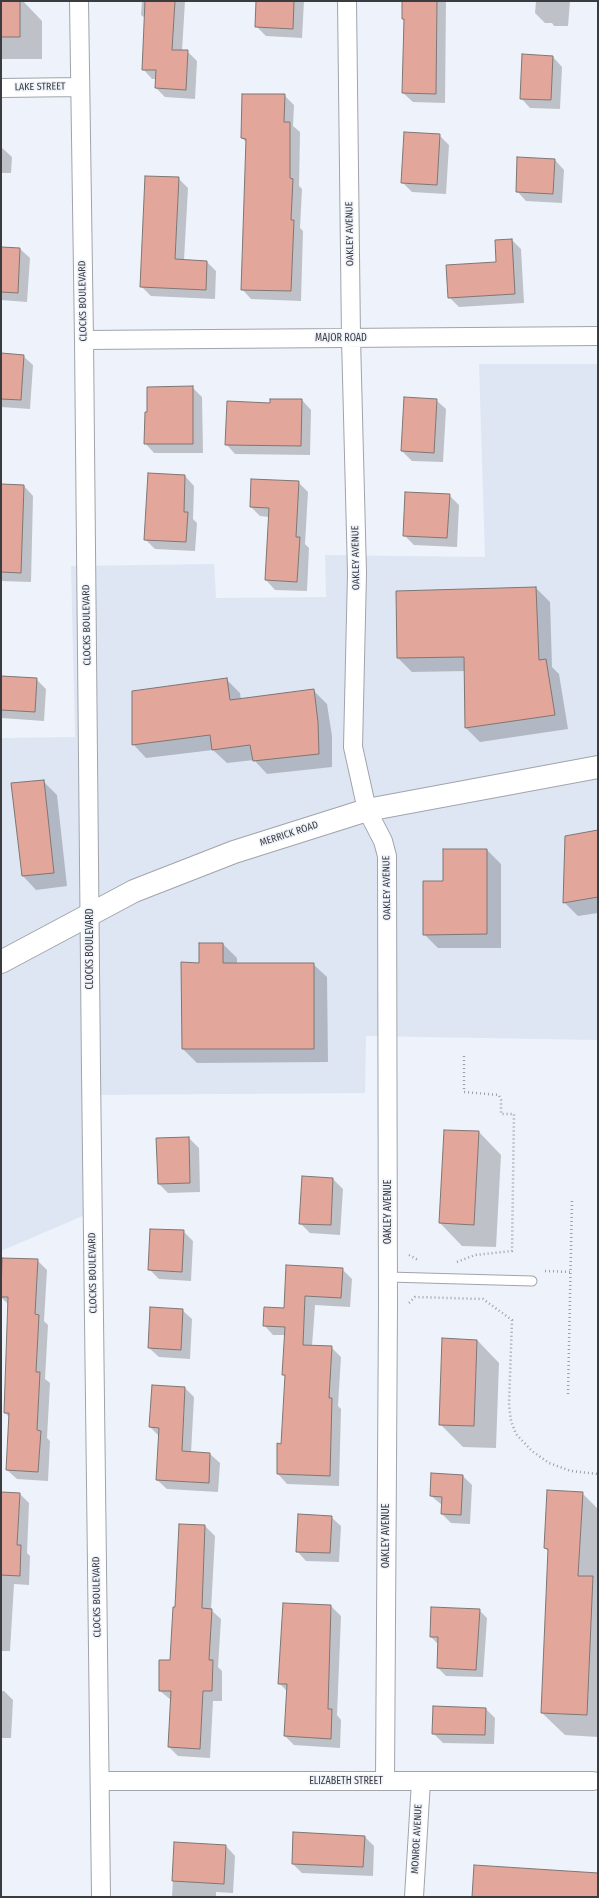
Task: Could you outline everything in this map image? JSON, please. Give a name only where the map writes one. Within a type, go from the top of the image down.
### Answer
[{"type":"main road","name":"MERRICK ROAD","points":[[1,962],[134,891],[234,852],[367,810],[598,767]]},
{"type":"street","name":"CLOCKS BOULEVARD","points":[[79,1],[101,1897]]},
{"type":"street","name":"OAKLEY AVENUE","points":[[347,1],[351,338],[357,573],[353,747],[367,810],[383,841],[387,856],[388,1305],[385,1781]]},
{"type":"street","name":"LAKE STREET","points":[[1,88],[80,87]]},
{"type":"street","name":"MAJOR ROAD","points":[[84,340],[598,336]]},
{"type":"street","name":"ELIZABETH STREET","points":[[100,1781],[593,1781]]},
{"type":"street","name":"MONROE AVENUE","points":[[414,1897],[421,1781]]},
{"type":"lane","points":[[388,1277],[532,1281]]},
{"type":"path","points":[[456,1262],[475,1255],[512,1251],[514,1114],[501,1114],[501,1100],[499,1095],[464,1092],[464,1054]]},
{"type":"path","points":[[568,1394],[572,1200]]},
{"type":"path","points":[[388,1252],[407,1252],[411,1258],[426,1261]]},
{"type":"path","points":[[540,1271],[570,1272]]},
{"type":"path","points":[[388,1305],[408,1306],[415,1297],[483,1298],[512,1320],[509,1405],[511,1421],[516,1434],[532,1451],[549,1463],[571,1471],[598,1474]]},
{"type":"shaded area","points":[[479,364],[598,364],[598,1040],[366,1036],[365,1093],[85,1095],[85,1215],[1,1251],[1,738],[75,737],[71,566],[214,564],[216,598],[326,597],[325,555],[485,557]]},
{"type":"building","points":[[1,1],[20,1],[20,37],[1,37]]},
{"type":"building","points":[[145,1],[175,1],[172,50],[188,50],[186,90],[155,88],[156,70],[142,70]]},
{"type":"building","points":[[256,1],[294,1],[293,29],[255,27]]},
{"type":"building","points":[[402,1],[437,1],[436,94],[402,93],[404,19],[402,19]]},
{"type":"building","points":[[522,54],[553,56],[551,100],[520,99]]},
{"type":"building","points":[[242,94],[285,94],[284,122],[290,122],[290,178],[293,179],[291,220],[294,220],[291,291],[241,290],[246,139],[241,138]]},
{"type":"building","points":[[404,132],[440,134],[437,185],[401,183]]},
{"type":"building","points":[[517,157],[555,159],[553,194],[516,192]]},
{"type":"building","points":[[145,176],[179,177],[175,259],[207,261],[206,290],[140,287]]},
{"type":"building","points":[[512,239],[515,294],[448,298],[446,265],[496,262],[495,240]]},
{"type":"building","points":[[1,247],[20,248],[18,293],[1,292]]},
{"type":"building","points":[[1,353],[24,355],[21,400],[1,399]]},
{"type":"building","points":[[193,386],[193,444],[144,444],[145,412],[147,412],[147,387]]},
{"type":"building","points":[[404,397],[437,399],[434,453],[401,451]]},
{"type":"building","points":[[270,399],[302,399],[301,446],[225,445],[227,401],[270,403]]},
{"type":"building","points":[[148,473],[185,475],[184,512],[188,512],[186,542],[144,540]]},
{"type":"building","points":[[251,479],[299,481],[296,537],[300,537],[297,582],[265,580],[269,508],[250,507]]},
{"type":"building","points":[[1,484],[24,485],[21,573],[1,572]]},
{"type":"building","points":[[405,492],[450,494],[447,538],[403,536]]},
{"type":"building","points":[[536,587],[539,660],[546,659],[555,715],[465,728],[464,657],[397,658],[396,591]]},
{"type":"building","points":[[1,676],[37,678],[35,712],[1,710]]},
{"type":"building","points":[[227,678],[230,700],[314,689],[318,722],[319,754],[253,761],[250,745],[212,750],[210,735],[132,745],[132,691]]},
{"type":"building","points":[[44,780],[54,873],[22,876],[11,783]]},
{"type":"building","points":[[598,830],[598,897],[563,903],[565,836]]},
{"type":"building","points":[[443,849],[487,849],[487,934],[423,935],[423,881],[443,881]]},
{"type":"building","points":[[199,943],[223,943],[223,963],[314,963],[314,1049],[182,1049],[181,962],[199,963]]},
{"type":"building","points":[[444,1130],[479,1131],[474,1225],[439,1223]]},
{"type":"building","points":[[189,1137],[190,1183],[158,1184],[156,1138]]},
{"type":"building","points":[[302,1176],[333,1178],[331,1225],[299,1224]]},
{"type":"building","points":[[150,1229],[184,1230],[182,1272],[148,1270]]},
{"type":"building","points":[[2,1258],[38,1259],[35,1314],[39,1315],[36,1372],[40,1372],[37,1430],[41,1431],[38,1472],[6,1470],[9,1413],[4,1413],[8,1297],[1,1297]]},
{"type":"building","points":[[286,1265],[343,1268],[341,1298],[305,1296],[303,1345],[332,1346],[329,1398],[332,1398],[330,1476],[277,1474],[277,1443],[281,1444],[285,1375],[282,1375],[285,1327],[263,1326],[264,1307],[284,1308]]},
{"type":"building","points":[[150,1307],[183,1309],[181,1350],[148,1348]]},
{"type":"building","points":[[442,1338],[477,1340],[474,1426],[439,1425]]},
{"type":"building","points":[[152,1385],[185,1387],[182,1451],[210,1453],[209,1483],[156,1480],[159,1428],[149,1427]]},
{"type":"building","points":[[431,1473],[463,1475],[461,1515],[441,1514],[442,1497],[430,1496]]},
{"type":"building","points":[[547,1490],[583,1492],[578,1576],[593,1576],[587,1715],[541,1713],[548,1549],[544,1548]]},
{"type":"building","points":[[1,1492],[20,1493],[17,1545],[21,1545],[20,1576],[1,1575]]},
{"type":"building","points":[[298,1514],[332,1516],[330,1553],[296,1552]]},
{"type":"building","points":[[179,1524],[205,1525],[202,1608],[212,1609],[209,1660],[213,1660],[212,1691],[203,1691],[200,1749],[168,1747],[171,1691],[159,1691],[159,1660],[170,1660],[173,1607],[175,1607]]},
{"type":"building","points":[[283,1603],[331,1605],[328,1709],[332,1709],[331,1739],[284,1736],[287,1684],[278,1684]]},
{"type":"building","points":[[431,1607],[480,1609],[476,1670],[437,1668],[438,1637],[430,1637]]},
{"type":"building","points":[[433,1706],[486,1708],[485,1735],[432,1734]]},
{"type":"building","points":[[293,1832],[365,1836],[363,1867],[292,1864]]},
{"type":"building","points":[[174,1842],[226,1845],[224,1884],[172,1881]]},
{"type":"building","points":[[474,1865],[598,1873],[598,1897],[472,1897]]}]
